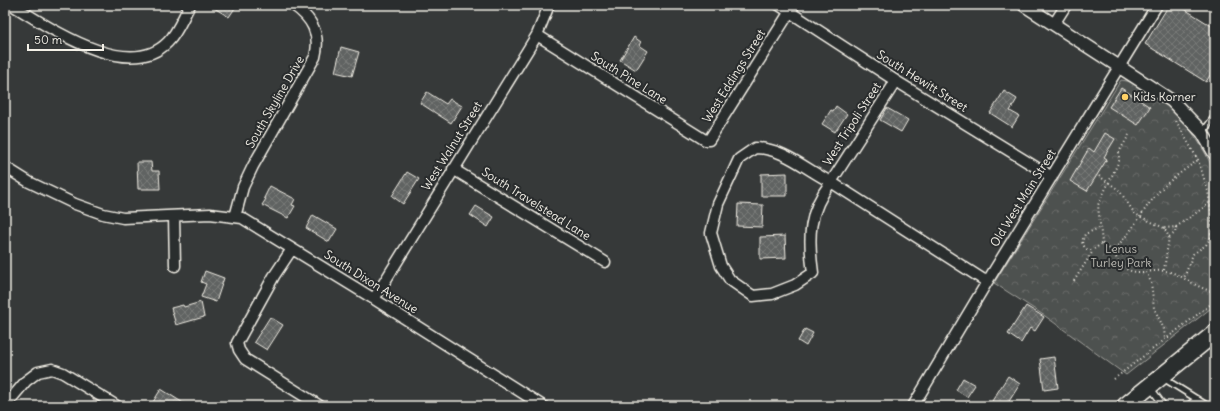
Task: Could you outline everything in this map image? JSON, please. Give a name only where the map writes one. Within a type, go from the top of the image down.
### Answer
[{"type":"highway","points":[[1125,406],[1215,333]]},
{"type":"street","points":[[12,5],[53,30],[97,50],[126,57],[157,50],[174,34],[190,5]]},
{"type":"street","name":"South Skyline Drive","points":[[235,217],[243,187],[253,166],[316,53],[318,40],[313,24],[302,11],[293,5]]},
{"type":"street","name":"West Walnut Street","points":[[374,299],[537,35],[549,5]]},
{"type":"street","name":"South Hewitt Street","points":[[779,5],[792,8],[896,81],[1052,177]]},
{"type":"street","points":[[1024,5],[1172,101],[1202,132],[1215,154]]},
{"type":"street","points":[[1054,24],[1066,5]]},
{"type":"street","name":"Old West Main Street","points":[[913,406],[987,282],[1157,5]]},
{"type":"street","name":"West Eddings Street","points":[[709,140],[792,8]]},
{"type":"street","name":"South Pine Lane","points":[[537,35],[705,140],[709,140]]},
{"type":"street","name":"West Tripoli Street","points":[[831,182],[896,81]]},
{"type":"street","points":[[831,182],[819,198],[810,229],[810,253],[813,273],[795,285],[772,294],[754,296],[730,280],[721,266],[711,233],[718,204],[739,159],[755,148],[769,148],[794,160],[831,182],[987,282]]},
{"type":"street","name":"South Dixon Avenue","points":[[5,167],[29,182],[75,204],[103,214],[123,218],[210,214],[242,218],[374,299],[543,406]]},
{"type":"street","name":"South Travelstead Lane","points":[[453,169],[605,262]]},
{"type":"street","points":[[174,216],[175,266]]},
{"type":"street","points":[[292,249],[270,282],[237,343],[239,350],[245,359],[320,406]]},
{"type":"street","points":[[5,406],[26,381],[38,372],[52,369],[62,373],[116,406]]},
{"type":"lane","points":[[1215,103],[1215,110]]},
{"type":"lane","points":[[1202,132],[1215,116]]},
{"type":"lane","points":[[1155,381],[1197,399],[1208,406]]},
{"type":"lane","points":[[1155,381],[1164,406]]},
{"type":"lane","points":[[1187,406],[1197,399]]},
{"type":"path","points":[[1172,115],[1198,160],[1208,191],[1212,219],[1211,237],[1206,245],[1193,254],[1184,278]]},
{"type":"path","points":[[1129,135],[1119,152],[1119,161],[1098,205],[1099,228],[1102,243],[1112,251],[1116,260],[1129,271],[1146,272],[1164,270],[1184,278],[1203,290],[1215,292]]},
{"type":"path","points":[[1112,251],[1126,238],[1152,199],[1164,187],[1198,160]]},
{"type":"path","points":[[1099,176],[1119,190],[1135,214],[1164,228],[1176,227],[1210,203]]},
{"type":"path","points":[[1169,237],[1175,233],[1176,227]]},
{"type":"path","points":[[1093,251],[1083,247],[1082,237],[1085,234],[1099,228]]},
{"type":"path","points":[[1164,228],[1169,237],[1164,270]]},
{"type":"path","points":[[1211,237],[1215,238]]},
{"type":"path","points":[[1074,281],[1093,251],[1102,243]]},
{"type":"path","points":[[1146,272],[1151,282],[1154,308],[1162,323],[1165,339]]},
{"type":"path","points":[[1114,379],[1215,301]]},
{"type":"green space","name":"Lenus Turley Park","points":[[1121,80],[1136,84],[1150,91],[1179,116],[1202,147],[1210,163],[1215,177],[1216,186],[1215,305],[1126,375],[1045,316],[994,283]]},
{"type":"building","points":[[209,5],[237,5],[229,17]]},
{"type":"building","points":[[1169,5],[1178,5],[1215,28],[1215,67],[1206,82],[1145,44]]},
{"type":"building","points":[[634,37],[641,42],[639,45],[648,51],[636,70],[620,60]]},
{"type":"building","points":[[341,47],[359,52],[352,76],[335,72]]},
{"type":"building","name":"Kids Korner","points":[[1121,88],[1150,107],[1138,125],[1109,107]]},
{"type":"building","points":[[1004,91],[1017,99],[1010,111],[1019,116],[1012,127],[990,113]]},
{"type":"building","points":[[427,92],[446,104],[450,99],[462,106],[451,123],[420,103]]},
{"type":"building","points":[[836,106],[847,114],[835,132],[822,124],[831,110],[833,111]]},
{"type":"building","points":[[887,108],[908,120],[901,132],[880,120]]},
{"type":"building","points":[[1105,133],[1115,139],[1104,157],[1107,159],[1087,191],[1070,181],[1089,148],[1094,152]]},
{"type":"building","points":[[137,162],[151,162],[152,171],[159,171],[160,189],[138,189]]},
{"type":"building","points":[[407,172],[419,179],[403,204],[392,196]]},
{"type":"building","points":[[787,173],[787,196],[761,196],[761,174]]},
{"type":"building","points":[[270,186],[295,199],[292,205],[295,206],[288,218],[262,205],[266,199],[264,198]]},
{"type":"building","points":[[738,204],[763,205],[762,227],[737,226]]},
{"type":"building","points":[[476,206],[494,217],[488,227],[470,215]]},
{"type":"building","points":[[313,215],[337,229],[329,242],[306,228]]},
{"type":"building","points":[[785,236],[786,258],[760,259],[760,237]]},
{"type":"building","points":[[205,271],[224,278],[216,302],[201,297],[206,284],[201,282]]},
{"type":"building","points":[[201,302],[204,317],[176,325],[171,308],[183,305],[184,307]]},
{"type":"building","points":[[1026,306],[1044,317],[1035,331],[1030,328],[1021,343],[1008,334]]},
{"type":"building","points":[[270,317],[283,325],[267,350],[254,342]]},
{"type":"building","points":[[805,329],[813,333],[806,346],[798,341]]},
{"type":"building","points":[[1054,357],[1058,388],[1044,390],[1040,359]]},
{"type":"building","points":[[1008,376],[1020,384],[1006,406],[1000,406],[992,401]]},
{"type":"building","points":[[963,378],[975,385],[967,397],[956,390]]},
{"type":"building","points":[[161,389],[188,406],[159,406],[153,402]]},
{"type":"place","name":"Kids Korner","points":[[1125,97]]}]
